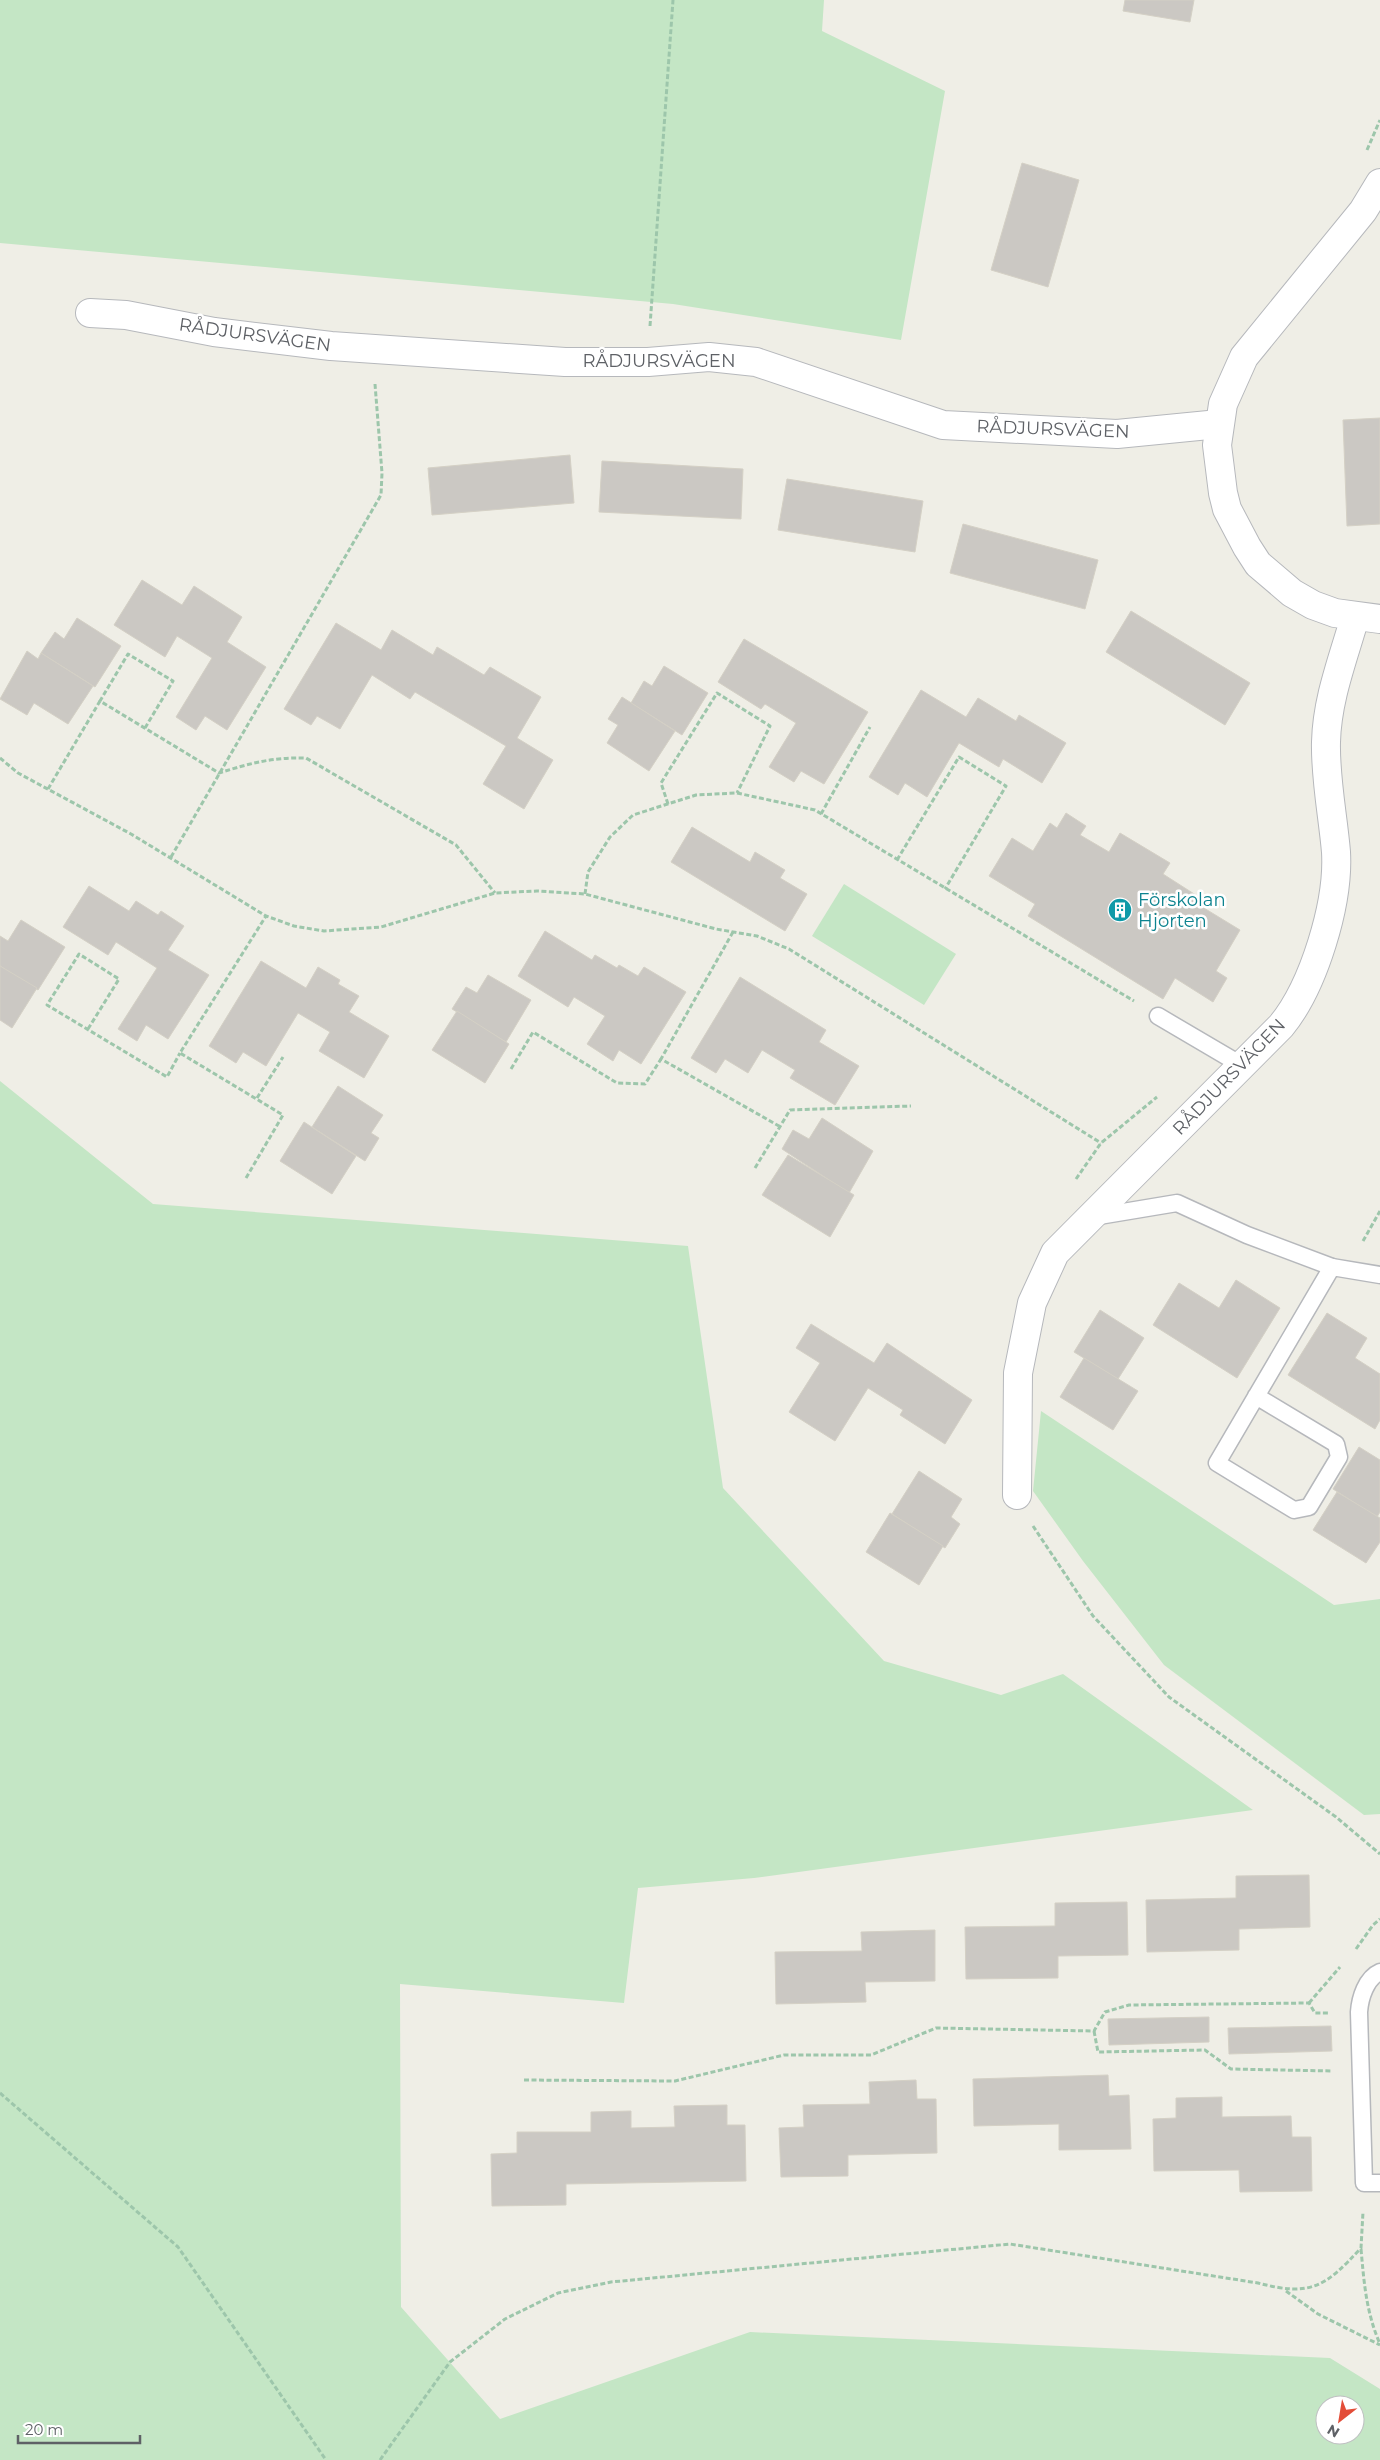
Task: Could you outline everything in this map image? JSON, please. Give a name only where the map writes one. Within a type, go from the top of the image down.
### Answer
[{"type":"street","name":"RÅDJURSVÄGEN","points":[[1017,1495],[1018,1374],[1032,1303],[1056,1253],[1243,1066],[1288,1017],[1314,966],[1332,906],[1336,854],[1326,744],[1328,716],[1367,618],[1335,614],[1292,593],[1258,564],[1247,548],[1228,509],[1223,493],[1217,445],[1219,424],[1231,383],[1244,357],[1363,212],[1380,183]]},
{"type":"street","name":"RÅDJURSVÄGEN","points":[[90,313],[126,315],[214,332],[372,349],[565,362],[648,362],[709,357],[756,362],[943,425],[1117,434],[1219,424]]},
{"type":"lane","points":[[1158,1016],[1243,1066]]},
{"type":"lane","points":[[1091,1217],[1177,1203],[1246,1235],[1332,1267],[1380,1275]]},
{"type":"lane","points":[[1256,1396],[1336,1444],[1339,1457],[1308,1507],[1294,1510],[1217,1463],[1256,1396],[1332,1267]]},
{"type":"lane","points":[[1372,2183],[1362,2072],[1359,2012],[1360,1997],[1375,1974],[1380,1972]]},
{"type":"path","points":[[648,362],[673,0]]},
{"type":"path","points":[[171,857],[381,495],[382,473],[372,349]]},
{"type":"path","points":[[48,789],[128,654],[173,681],[145,728]]},
{"type":"path","points":[[668,804],[660,783],[716,693],[770,726],[737,793]]},
{"type":"path","points":[[100,701],[219,773],[256,761],[306,758],[456,845],[494,893]]},
{"type":"path","points":[[820,814],[870,727]]},
{"type":"path","points":[[897,860],[959,757],[1006,786],[945,889]]},
{"type":"path","points":[[0,758],[18,773],[171,857],[266,916],[294,926],[324,931],[381,928],[494,893],[537,891],[585,894],[733,932],[757,936],[789,949],[1101,1144]]},
{"type":"path","points":[[585,894],[588,872],[610,837],[633,815],[696,795],[737,793],[775,800],[820,814],[1158,1016]]},
{"type":"path","points":[[88,1029],[119,979],[79,954],[47,1005],[167,1077],[266,916]]},
{"type":"path","points":[[511,1069],[533,1032],[617,1083],[645,1084],[733,932]]},
{"type":"path","points":[[180,1053],[283,1115],[246,1178]]},
{"type":"path","points":[[257,1098],[283,1057]]},
{"type":"path","points":[[661,1059],[779,1126]]},
{"type":"path","points":[[1073,1183],[1101,1144],[1161,1094]]},
{"type":"path","points":[[755,1168],[790,1110],[911,1106]]},
{"type":"path","points":[[1017,1495],[1027,1518],[1093,1616],[1169,1697],[1336,1817],[1380,1854]]},
{"type":"path","points":[[1359,2012],[1315,2014],[1309,2003],[1129,2005],[1106,2012],[1094,2031],[1098,2052],[1205,2050],[1230,2069],[1362,2072]]},
{"type":"path","points":[[524,2080],[675,2081],[784,2055],[871,2055],[936,2028],[1094,2031]]},
{"type":"path","points":[[0,2093],[178,2247],[326,2460]]},
{"type":"path","points":[[1372,2183],[1361,2248],[1365,2301],[1372,2326],[1380,2344]]},
{"type":"path","points":[[380,2460],[450,2362],[505,2319],[558,2293],[611,2282],[1010,2244],[1258,2283],[1285,2290],[1310,2288],[1328,2280],[1361,2248]]},
{"type":"path","points":[[1285,2290],[1318,2314],[1380,2344]]},
{"type":"green space","points":[[0,0],[824,0],[822,31],[945,91],[901,340],[673,304],[0,243]]},
{"type":"green space","points":[[844,884],[956,954],[924,1005],[812,936]]},
{"type":"green space","points":[[0,1081],[153,1204],[688,1246],[723,1488],[884,1661],[1001,1695],[1063,1674],[1253,1810],[754,1878],[638,1888],[624,2003],[400,1984],[401,2307],[500,2419],[750,2332],[1330,2358],[1380,2389],[1380,2460],[0,2460]]},
{"type":"green space","points":[[1041,1411],[1334,1605],[1380,1599],[1380,1814],[1364,1815],[1164,1665],[1083,1561],[1033,1491]]},
{"type":"building","points":[[1125,0],[1194,0],[1190,22],[1123,11]]},
{"type":"building","points":[[1022,163],[1079,180],[1048,287],[991,270]]},
{"type":"building","points":[[1380,418],[1380,524],[1347,526],[1343,420]]},
{"type":"building","points":[[570,455],[574,503],[432,515],[428,468]]},
{"type":"building","points":[[602,461],[743,469],[741,519],[599,512]]},
{"type":"building","points":[[787,479],[923,501],[915,552],[778,530]]},
{"type":"building","points":[[963,524],[1098,560],[1085,609],[950,573]]},
{"type":"building","points":[[142,580],[182,605],[194,586],[242,617],[227,642],[266,667],[227,730],[205,716],[196,730],[176,717],[212,658],[177,636],[165,657],[114,625]]},
{"type":"building","points":[[1131,611],[1250,683],[1225,725],[1106,652]]},
{"type":"building","points":[[77,618],[121,646],[95,687],[41,653],[55,632],[64,639]]},
{"type":"building","points":[[336,623],[381,650],[392,630],[433,655],[437,647],[484,675],[490,667],[541,697],[517,738],[553,760],[524,809],[483,784],[506,746],[415,692],[410,699],[372,675],[340,729],[317,716],[311,725],[284,709]]},
{"type":"building","points":[[744,639],[868,712],[824,784],[801,771],[794,782],[769,767],[796,723],[765,704],[761,709],[718,682]]},
{"type":"building","points":[[27,651],[38,659],[41,653],[93,686],[68,724],[34,703],[27,715],[0,699]]},
{"type":"building","points":[[664,666],[708,693],[682,735],[631,703],[644,681],[652,686]]},
{"type":"building","points":[[921,690],[966,717],[978,698],[1016,721],[1019,715],[1066,743],[1042,783],[1003,759],[999,767],[959,743],[927,797],[905,783],[898,795],[869,777]]},
{"type":"building","points":[[622,697],[675,731],[649,771],[607,743],[618,725],[608,719]]},
{"type":"building","name":"Förskolan Hjorten","points":[[1066,813],[1086,826],[1080,835],[1109,852],[1120,833],[1170,863],[1163,874],[1202,899],[1199,905],[1240,930],[1216,971],[1227,978],[1213,1002],[1175,978],[1163,999],[1028,916],[1035,904],[989,876],[1012,838],[1033,851],[1050,823],[1057,828]]},
{"type":"building","points":[[692,827],[750,862],[755,852],[785,870],[780,878],[807,894],[785,931],[671,862]]},
{"type":"building","points":[[89,886],[129,911],[136,901],[158,915],[161,911],[184,926],[168,950],[209,975],[168,1039],[146,1025],[137,1041],[118,1029],[157,968],[116,942],[108,955],[63,927]]},
{"type":"building","points":[[21,920],[65,947],[38,990],[0,966],[0,936],[8,941]]},
{"type":"building","points":[[545,931],[592,960],[595,955],[617,968],[619,965],[638,976],[644,967],[686,992],[641,1064],[619,1050],[613,1061],[587,1044],[605,1016],[574,997],[568,1007],[518,976]]},
{"type":"building","points":[[261,961],[306,988],[318,967],[340,980],[338,984],[359,996],[349,1012],[389,1036],[364,1078],[319,1051],[330,1032],[298,1013],[266,1066],[243,1052],[236,1063],[209,1046]]},
{"type":"building","points":[[0,966],[37,988],[12,1028],[0,1020]]},
{"type":"building","points":[[488,975],[531,1000],[506,1042],[452,1009],[466,987],[477,993]]},
{"type":"building","points":[[740,977],[826,1030],[819,1042],[859,1066],[835,1105],[790,1078],[795,1070],[762,1050],[748,1073],[725,1059],[716,1073],[691,1058]]},
{"type":"building","points":[[457,1011],[509,1044],[485,1083],[432,1050]]},
{"type":"building","points":[[338,1086],[383,1115],[371,1133],[379,1138],[365,1161],[312,1127]]},
{"type":"building","points":[[822,1118],[873,1151],[849,1193],[782,1149],[793,1130],[809,1139]]},
{"type":"building","points":[[304,1122],[356,1156],[332,1194],[280,1161]]},
{"type":"building","points":[[788,1155],[854,1195],[830,1237],[762,1195]]},
{"type":"building","points":[[1236,1280],[1280,1308],[1237,1378],[1153,1325],[1179,1283],[1219,1308]]},
{"type":"building","points":[[1100,1310],[1144,1338],[1118,1379],[1074,1352]]},
{"type":"building","points":[[1327,1313],[1367,1338],[1355,1358],[1380,1374],[1380,1420],[1375,1429],[1288,1375]]},
{"type":"building","points":[[811,1324],[874,1363],[887,1343],[972,1400],[945,1444],[900,1415],[903,1410],[868,1388],[835,1441],[789,1412],[820,1363],[796,1348]]},
{"type":"building","points":[[1084,1358],[1138,1391],[1113,1430],[1060,1397]]},
{"type":"building","points":[[1359,1447],[1380,1460],[1380,1512],[1377,1517],[1333,1489]]},
{"type":"building","points":[[919,1471],[962,1499],[951,1517],[960,1524],[945,1548],[892,1514]]},
{"type":"building","points":[[1337,1492],[1380,1518],[1380,1542],[1366,1563],[1313,1530]]},
{"type":"building","points":[[890,1513],[943,1546],[919,1585],[866,1552]]},
{"type":"building","points":[[1309,1875],[1310,1927],[1239,1929],[1239,1950],[1147,1952],[1146,1900],[1236,1898],[1236,1876]]},
{"type":"building","points":[[1127,1902],[1128,1955],[1058,1956],[1058,1978],[966,1979],[965,1927],[1055,1926],[1055,1903]]},
{"type":"building","points":[[935,1930],[935,1981],[865,1982],[866,2002],[776,2004],[775,1952],[862,1951],[861,1932]]},
{"type":"building","points":[[1209,2017],[1209,2042],[1109,2045],[1108,2019]]},
{"type":"building","points":[[1331,2026],[1332,2051],[1229,2054],[1228,2028]]},
{"type":"building","points":[[1108,2075],[1109,2096],[1129,2095],[1131,2149],[1059,2150],[1059,2124],[974,2126],[973,2079]]},
{"type":"building","points":[[916,2080],[917,2099],[936,2099],[937,2153],[848,2155],[848,2176],[781,2177],[779,2128],[804,2127],[803,2105],[870,2104],[869,2082]]},
{"type":"building","points":[[1222,2097],[1222,2117],[1291,2116],[1292,2137],[1311,2137],[1312,2191],[1240,2192],[1239,2170],[1154,2171],[1153,2119],[1176,2118],[1176,2098]]},
{"type":"building","points":[[727,2105],[727,2125],[745,2125],[746,2181],[566,2184],[566,2205],[492,2206],[491,2154],[517,2153],[517,2132],[591,2132],[591,2112],[631,2111],[631,2128],[675,2127],[674,2106]]},
{"type":"place","name":"Förskolan Hjorten","points":[[1120,910]]}]
